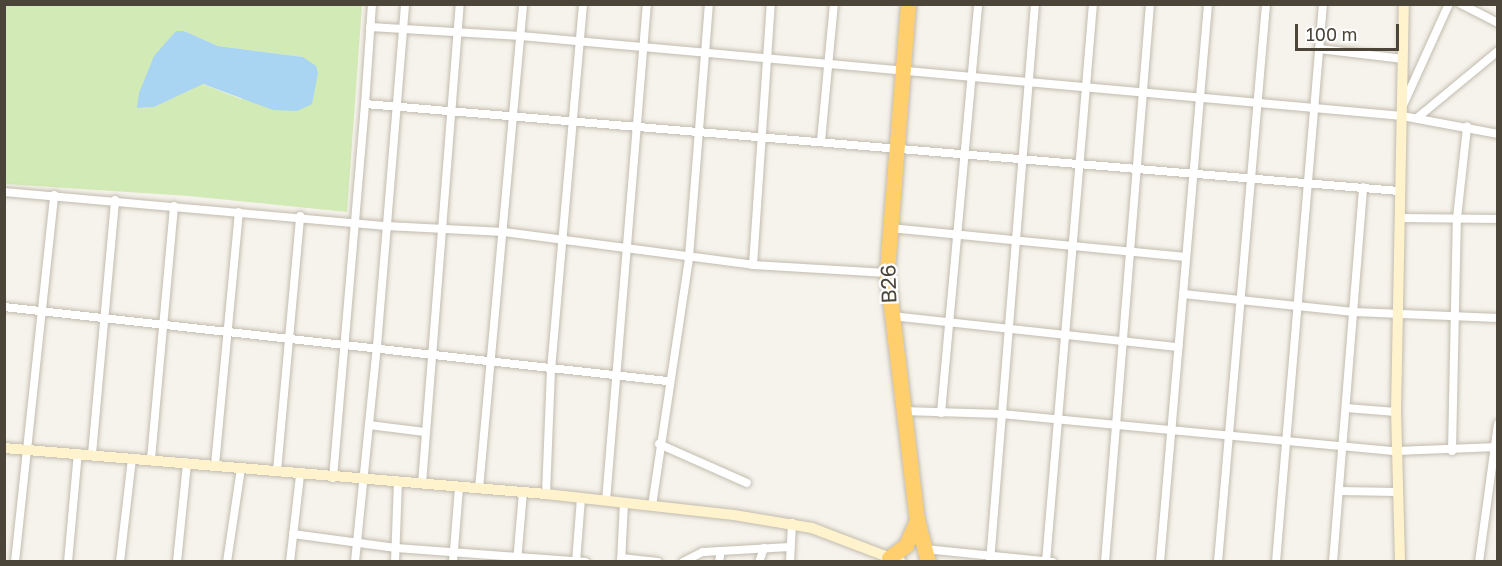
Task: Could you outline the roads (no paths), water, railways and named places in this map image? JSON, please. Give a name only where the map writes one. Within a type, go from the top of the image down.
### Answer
[{"type":"highway","name":"B26","points":[[908,4],[887,273],[889,315],[917,520],[926,555]]},
{"type":"highway","points":[[895,560],[906,545],[917,520]]},
{"type":"street","points":[[333,478],[372,4]]},
{"type":"street","points":[[355,561],[360,480],[378,346],[405,4]]},
{"type":"street","points":[[422,484],[430,355],[454,111],[460,4]]},
{"type":"street","points":[[479,489],[515,115],[523,4]]},
{"type":"street","points":[[546,494],[551,370],[565,239],[583,4]]},
{"type":"street","points":[[606,501],[646,4]]},
{"type":"street","points":[[652,506],[667,381],[689,257],[709,4]]},
{"type":"street","points":[[753,265],[771,4]]},
{"type":"street","points":[[821,141],[834,4]]},
{"type":"street","points":[[941,413],[978,4]]},
{"type":"street","points":[[990,559],[1035,4]]},
{"type":"street","points":[[1046,561],[1056,419],[1074,248],[1093,4]]},
{"type":"street","points":[[1105,561],[1150,4]]},
{"type":"street","points":[[1160,561],[1208,4]]},
{"type":"street","points":[[1218,561],[1266,4]]},
{"type":"street","points":[[1276,561],[1284,441],[1298,306],[1323,4]]},
{"type":"street","points":[[1400,561],[1395,412],[1404,4]]},
{"type":"street","points":[[1402,111],[1449,4]]},
{"type":"street","points":[[1461,4],[1497,23]]},
{"type":"street","points":[[370,27],[521,36],[1314,108],[1402,111],[1417,118],[1497,132]]},
{"type":"street","points":[[1319,49],[1403,59]]},
{"type":"street","points":[[1417,118],[1497,51]]},
{"type":"street","points":[[364,104],[1138,167],[1399,191]]},
{"type":"street","points":[[1452,451],[1457,218],[1467,127]]},
{"type":"street","points":[[1333,561],[1363,187]]},
{"type":"street","points":[[4,192],[300,216],[386,226],[504,232],[753,265],[887,273]]},
{"type":"street","points":[[15,561],[54,195]]},
{"type":"street","points":[[92,454],[115,201]]},
{"type":"street","points":[[151,459],[174,206]]},
{"type":"street","points":[[215,465],[239,212]]},
{"type":"street","points":[[277,471],[300,216]]},
{"type":"street","points":[[1399,218],[1497,219]]},
{"type":"street","points":[[889,228],[1131,254],[1186,257]]},
{"type":"street","points":[[1183,294],[1354,312],[1497,318]]},
{"type":"street","points":[[4,307],[228,329],[378,346],[490,363],[667,381]]},
{"type":"street","points":[[889,315],[1178,347]]},
{"type":"street","points":[[1346,408],[1395,412]]},
{"type":"street","points":[[902,411],[1001,414],[1396,451],[1452,451],[1496,447]]},
{"type":"street","points":[[1479,561],[1493,489],[1497,424]]},
{"type":"street","points":[[369,425],[425,432]]},
{"type":"street","points":[[659,444],[747,483]]},
{"type":"street","points":[[4,448],[151,459],[333,478],[546,494],[792,523],[895,560]]},
{"type":"street","points":[[68,561],[78,453]]},
{"type":"street","points":[[120,561],[132,458]]},
{"type":"street","points":[[177,561],[187,463]]},
{"type":"street","points":[[227,561],[241,468]]},
{"type":"street","points":[[290,561],[300,474]]},
{"type":"street","points":[[395,561],[398,482]]},
{"type":"street","points":[[453,557],[459,487]]},
{"type":"street","points":[[1339,491],[1398,492]]},
{"type":"street","points":[[517,559],[523,492]]},
{"type":"street","points":[[576,561],[581,498]]},
{"type":"street","points":[[624,503],[621,560],[658,561]]},
{"type":"street","points":[[790,561],[792,523]]},
{"type":"street","points":[[293,534],[453,557],[585,561]]},
{"type":"street","points":[[683,561],[702,552],[790,547]]},
{"type":"street","points":[[759,561],[764,548]]},
{"type":"street","points":[[719,561],[721,551]]},
{"type":"street","points":[[926,555],[1052,561]]},
{"type":"water","points":[[176,31],[184,31],[218,46],[303,57],[316,66],[318,73],[312,104],[297,111],[273,110],[203,84],[154,107],[137,108],[139,93],[154,56]]}]
